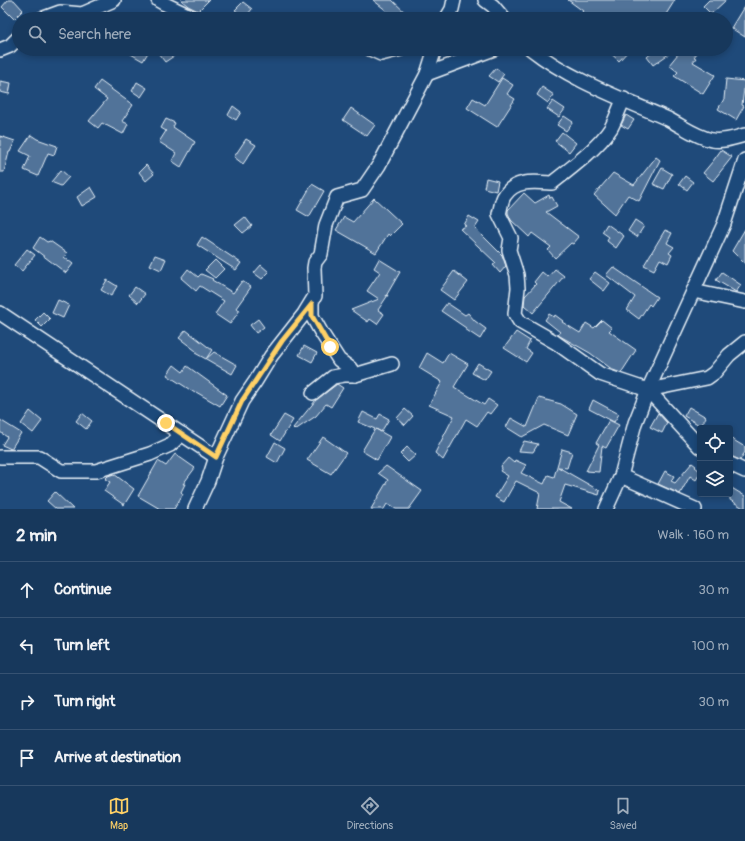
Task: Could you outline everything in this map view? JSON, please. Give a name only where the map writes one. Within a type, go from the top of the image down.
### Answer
[{"type":"street","points":[[87,12],[114,0]]},
{"type":"street","points":[[158,0],[181,12]]},
{"type":"street","points":[[450,12],[454,0]]},
{"type":"street","points":[[484,0],[493,6],[498,12]]},
{"type":"street","points":[[503,12],[504,0]]},
{"type":"street","points":[[0,50],[12,44]]},
{"type":"street","points":[[195,509],[208,481],[216,457],[242,401],[278,346],[312,304],[316,291],[314,268],[315,262],[321,254],[326,225],[337,197],[362,190],[379,165],[427,74],[433,56]]},
{"type":"street","points":[[427,74],[475,56]]},
{"type":"street","points":[[541,56],[578,80],[624,99],[701,136],[712,140],[722,141],[745,135]]},
{"type":"street","points":[[624,99],[611,128],[597,145],[552,183],[527,182],[516,184],[504,196],[499,214],[511,238],[509,250],[517,275],[518,288],[515,314],[520,322],[555,342],[600,374],[648,390],[697,444]]},
{"type":"street","points":[[606,509],[622,476],[635,423],[648,390],[724,224],[745,160]]},
{"type":"street","points":[[693,291],[745,302]]},
{"type":"street","points":[[312,304],[312,316],[327,342],[339,360],[350,368],[355,375]]},
{"type":"street","points":[[0,313],[216,457]]},
{"type":"street","points":[[648,390],[707,378],[714,373],[729,355],[745,342]]},
{"type":"street","points":[[313,394],[333,377],[355,375],[392,364]]},
{"type":"street","points":[[0,457],[38,457],[61,471],[96,471],[150,454],[170,445],[182,434]]},
{"type":"street","points":[[733,465],[745,471]]},
{"type":"street","points":[[622,476],[695,509]]},
{"type":"building","points":[[8,0],[14,0],[23,10],[21,12],[12,12],[12,17],[2,7]]},
{"type":"building","points":[[181,0],[209,0],[198,11],[188,6]]},
{"type":"building","points":[[373,0],[392,0],[405,12],[388,12]]},
{"type":"building","points":[[568,0],[675,0],[667,12],[582,12],[583,11]]},
{"type":"building","points":[[709,0],[726,0],[713,12],[709,12],[703,6]]},
{"type":"building","points":[[243,2],[252,9],[250,12],[238,12],[235,10]]},
{"type":"building","points":[[745,5],[745,37],[733,29],[733,25]]},
{"type":"building","points":[[134,56],[146,56],[143,61]]},
{"type":"building","points":[[160,56],[174,56],[165,62]]},
{"type":"building","points":[[614,56],[624,56],[619,61]]},
{"type":"building","points":[[648,56],[666,56],[653,65],[647,57]]},
{"type":"building","points":[[676,56],[695,56],[696,58],[693,62],[715,75],[703,94],[674,76],[678,72],[669,65]]},
{"type":"building","points":[[496,68],[504,74],[498,82],[489,76]]},
{"type":"building","points":[[502,78],[513,85],[507,94],[515,99],[497,127],[467,108],[473,98],[485,105]]},
{"type":"building","points":[[726,79],[745,81],[742,105],[744,106],[736,120],[718,109],[724,99]]},
{"type":"building","points":[[0,81],[11,83],[9,94],[0,92]]},
{"type":"building","points":[[100,81],[133,105],[122,121],[128,124],[123,134],[102,123],[98,128],[89,121],[107,99],[94,89]]},
{"type":"building","points":[[137,82],[147,88],[141,97],[132,91]]},
{"type":"building","points":[[542,87],[554,95],[548,103],[537,95]]},
{"type":"building","points":[[553,101],[565,109],[559,117],[547,109]]},
{"type":"building","points":[[233,106],[241,112],[236,120],[228,115]]},
{"type":"building","points":[[351,108],[375,125],[367,136],[343,120]]},
{"type":"building","points":[[626,115],[634,120],[628,129],[621,125]]},
{"type":"building","points":[[564,116],[573,122],[566,131],[557,125]]},
{"type":"building","points":[[166,119],[175,123],[173,127],[195,142],[181,167],[172,161],[176,153],[159,142],[166,131],[161,128]]},
{"type":"building","points":[[562,132],[576,143],[569,152],[555,141]]},
{"type":"building","points":[[31,135],[37,139],[57,146],[54,155],[48,153],[38,176],[24,170],[30,156],[20,151]]},
{"type":"building","points":[[0,136],[15,141],[9,152],[4,172],[0,172]]},
{"type":"building","points":[[246,139],[256,145],[243,164],[234,157]]},
{"type":"building","points":[[721,150],[732,157],[713,181],[703,173]]},
{"type":"building","points":[[656,157],[660,160],[639,201],[628,195],[615,214],[594,195],[613,173],[634,185]]},
{"type":"building","points":[[146,165],[154,174],[146,181],[139,172]]},
{"type":"building","points":[[662,168],[672,174],[664,189],[653,184]]},
{"type":"building","points":[[61,170],[69,177],[61,186],[51,182]]},
{"type":"building","points":[[685,176],[693,182],[687,190],[679,184]]},
{"type":"building","points":[[486,178],[498,181],[496,191],[484,188]]},
{"type":"building","points":[[312,184],[324,191],[309,217],[297,210]]},
{"type":"building","points":[[91,187],[97,197],[82,206],[77,197]]},
{"type":"building","points":[[524,193],[535,203],[549,195],[550,198],[552,197],[557,206],[546,212],[579,237],[573,244],[571,243],[555,258],[548,250],[551,247],[532,233],[529,237],[511,220],[508,210]]},
{"type":"building","points":[[374,198],[402,224],[390,236],[388,234],[376,253],[336,230],[344,217],[353,222]]},
{"type":"building","points":[[469,216],[479,222],[475,228],[502,255],[506,266],[500,273],[493,265],[496,263],[460,229],[466,226],[464,225]]},
{"type":"building","points":[[245,217],[252,226],[243,233],[235,225]]},
{"type":"building","points":[[635,220],[644,226],[637,237],[628,231]]},
{"type":"building","points":[[607,224],[624,236],[616,248],[607,241],[609,237],[602,232]]},
{"type":"building","points":[[745,229],[745,264],[732,251]]},
{"type":"building","points":[[665,230],[672,233],[667,243],[674,247],[669,253],[672,255],[668,263],[660,259],[654,270],[644,265]]},
{"type":"building","points":[[40,237],[47,242],[50,241],[67,253],[64,257],[73,264],[66,273],[33,248]]},
{"type":"building","points":[[202,237],[241,263],[236,270],[197,245]]},
{"type":"building","points":[[27,249],[35,255],[22,271],[14,265]]},
{"type":"building","points":[[155,255],[166,259],[161,270],[150,265]]},
{"type":"building","points":[[379,259],[400,272],[378,310],[384,314],[377,324],[370,319],[368,322],[351,310],[379,299],[367,291],[380,272],[374,268]]},
{"type":"building","points":[[215,260],[224,269],[215,278],[205,270]]},
{"type":"building","points":[[261,265],[269,272],[262,279],[254,273]]},
{"type":"building","points":[[613,267],[657,297],[651,306],[649,304],[639,319],[627,310],[635,297],[606,275]]},
{"type":"building","points":[[188,269],[198,277],[201,274],[213,279],[212,280],[233,293],[242,281],[251,287],[236,308],[240,310],[230,324],[215,314],[224,301],[200,286],[196,291],[181,278]]},
{"type":"building","points":[[555,269],[564,276],[533,313],[524,305],[525,296],[536,284],[534,282],[542,272],[548,277]]},
{"type":"building","points":[[454,271],[468,282],[454,300],[440,290]]},
{"type":"building","points":[[595,272],[610,283],[604,291],[589,279]]},
{"type":"building","points":[[722,272],[741,285],[736,292],[716,280]]},
{"type":"building","points":[[107,280],[117,286],[111,296],[101,290]]},
{"type":"building","points":[[135,287],[145,294],[138,303],[129,295]]},
{"type":"building","points":[[58,300],[69,305],[63,318],[52,313]]},
{"type":"building","points":[[447,303],[465,315],[468,313],[475,321],[486,329],[480,339],[441,311]]},
{"type":"building","points":[[43,312],[50,319],[42,327],[35,320]]},
{"type":"building","points":[[549,314],[554,317],[555,315],[563,321],[562,322],[580,333],[586,323],[594,328],[602,320],[612,328],[609,331],[636,350],[621,373],[613,370],[590,353],[558,335],[560,332],[545,320]]},
{"type":"building","points":[[258,319],[264,327],[256,333],[250,325]]},
{"type":"building","points":[[186,330],[212,350],[206,359],[195,353],[196,351],[179,338]]},
{"type":"building","points":[[516,332],[530,341],[526,349],[532,353],[526,362],[504,348]]},
{"type":"building","points":[[304,346],[317,353],[312,362],[299,355]]},
{"type":"building","points":[[214,352],[237,365],[232,374],[206,359]]},
{"type":"building","points":[[427,353],[443,363],[449,353],[468,364],[454,387],[484,405],[488,399],[497,405],[490,414],[487,412],[477,426],[466,419],[443,460],[435,453],[454,416],[429,405],[442,382],[419,368]]},
{"type":"building","points":[[478,363],[491,371],[485,380],[472,373]]},
{"type":"building","points":[[174,365],[183,372],[187,366],[227,395],[220,406],[196,392],[195,393],[167,375]]},
{"type":"building","points":[[337,384],[343,388],[331,407],[326,404],[316,416],[295,430],[293,428],[316,400]]},
{"type":"building","points":[[539,398],[561,404],[577,414],[568,435],[544,425],[522,437],[506,427],[511,418],[527,427]]},
{"type":"building","points":[[593,400],[619,414],[614,422],[589,409]]},
{"type":"building","points":[[689,407],[706,417],[702,425],[699,425],[684,416]]},
{"type":"building","points":[[405,409],[413,416],[405,425],[397,418]]},
{"type":"building","points":[[30,411],[42,421],[33,433],[21,424]]},
{"type":"building","points":[[363,412],[377,419],[380,414],[389,419],[381,432],[390,437],[377,460],[362,451],[375,429],[358,422]]},
{"type":"building","points":[[82,413],[92,421],[86,429],[76,421]]},
{"type":"building","points":[[658,413],[667,423],[662,433],[650,427]]},
{"type":"building","points":[[284,415],[293,420],[280,441],[271,435]]},
{"type":"building","points":[[0,420],[21,433],[11,449],[2,445],[7,437],[0,432]]},
{"type":"building","points":[[609,420],[619,425],[606,448],[602,446],[599,472],[586,471],[599,445],[596,443]]},
{"type":"building","points":[[323,437],[346,453],[331,474],[307,460]]},
{"type":"building","points":[[733,440],[745,447],[745,452],[740,460],[733,457]]},
{"type":"building","points":[[524,441],[538,444],[533,452],[519,451]]},
{"type":"building","points":[[275,442],[285,448],[277,463],[267,457]]},
{"type":"building","points":[[407,447],[416,455],[408,462],[400,454]]},
{"type":"building","points":[[562,449],[572,452],[567,468],[558,467],[600,491],[599,495],[565,485],[559,502],[572,509],[537,509],[540,493],[516,481],[504,502],[495,497],[508,476],[500,471],[502,468],[501,466],[508,458],[514,463],[515,460],[526,465],[521,473],[544,484],[548,475],[554,477]]},
{"type":"building","points":[[175,454],[195,468],[183,484],[185,484],[181,492],[183,494],[174,509],[160,509],[138,496],[158,461],[166,466]]},
{"type":"building","points":[[692,463],[696,466],[696,480],[690,476],[680,494],[658,484],[665,471],[674,476],[671,481],[675,483]]},
{"type":"building","points":[[386,466],[422,491],[409,509],[396,509],[387,504],[384,509],[371,509],[388,480],[378,473]]},
{"type":"building","points":[[114,474],[134,489],[124,505],[104,491],[110,482],[105,479]]},
{"type":"building","points":[[733,489],[745,496],[745,509],[730,500],[730,497],[733,497]]},
{"type":"building","points":[[55,492],[73,509],[56,509],[47,501]]},
{"type":"route","points":[[166,423],[216,457],[247,392],[282,341],[312,304],[312,316],[330,347]]}]
